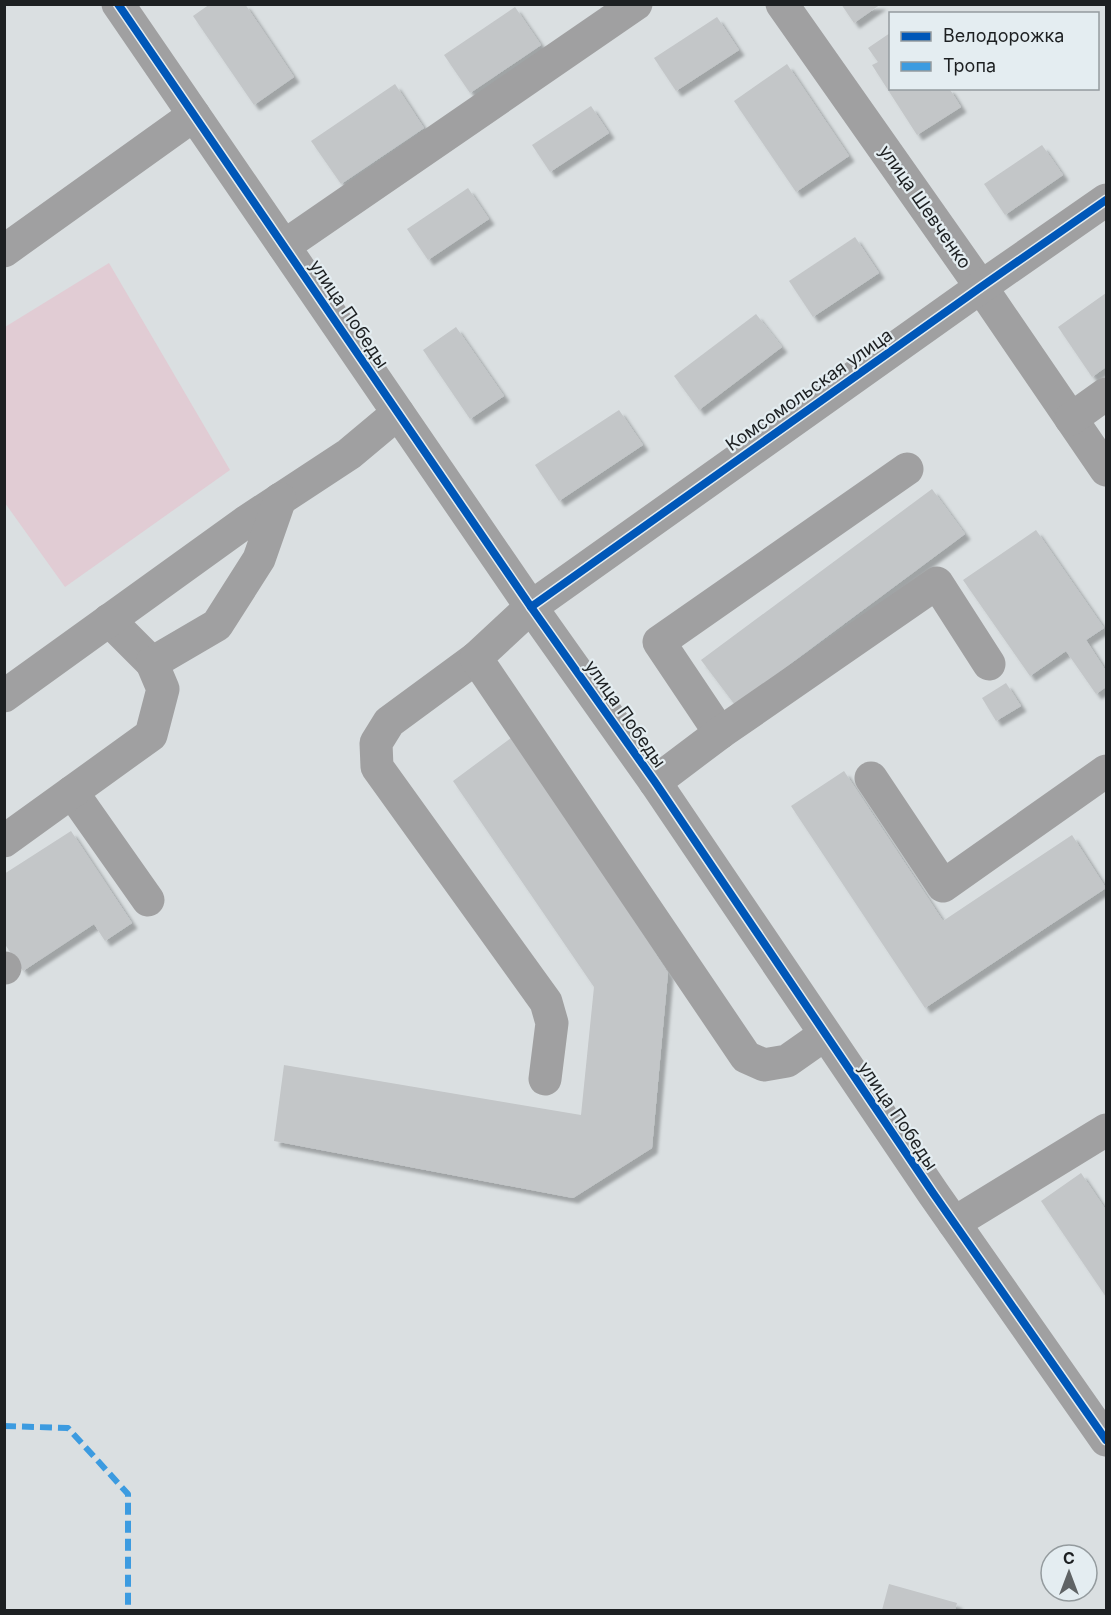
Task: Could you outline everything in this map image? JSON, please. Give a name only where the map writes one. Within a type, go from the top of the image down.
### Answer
[{"type":"street","name":"улица Победы","points":[[118,4],[531,607],[655,782],[824,1035],[1107,1440]]},
{"type":"street","points":[[284,246],[636,4]]},
{"type":"street","name":"улица Шевченко","points":[[782,4],[1107,470]]},
{"type":"street","points":[[4,251],[194,115]]},
{"type":"street","name":"Комсомольская улица","points":[[545,1079],[552,1023],[546,1002],[377,767],[376,743],[389,722],[476,658],[531,607],[1107,200]]},
{"type":"street","points":[[1071,419],[1107,394]]},
{"type":"street","points":[[4,696],[280,499],[349,454],[398,413]]},
{"type":"street","points":[[720,733],[659,642],[907,469]]},
{"type":"street","points":[[152,663],[218,624],[259,559],[280,499]]},
{"type":"street","points":[[655,782],[720,733],[937,583],[989,664]]},
{"type":"street","points":[[4,842],[151,735],[163,689],[152,663],[110,620]]},
{"type":"street","points":[[476,658],[746,1057],[764,1065],[787,1061],[824,1035]]},
{"type":"street","points":[[871,778],[943,886],[1107,771]]},
{"type":"street","points":[[72,792],[148,900]]},
{"type":"street","points":[[954,1223],[1104,1138]]},
{"type":"shaded area","points":[[109,263],[230,470],[65,587],[5,503],[5,327]]},
{"type":"building","points":[[210,4],[245,4],[294,77],[254,105],[193,16]]},
{"type":"building","points":[[841,4],[881,4],[854,23]]},
{"type":"building","points":[[515,7],[541,45],[470,93],[444,55]]},
{"type":"building","points":[[717,17],[739,50],[676,91],[654,58]]},
{"type":"building","points":[[889,34],[889,90],[950,90],[961,107],[917,135],[872,65],[878,62],[868,48]]},
{"type":"building","points":[[787,64],[849,156],[796,192],[734,101]]},
{"type":"building","points":[[395,84],[424,128],[341,184],[311,141]]},
{"type":"building","points":[[591,106],[609,133],[550,172],[532,145]]},
{"type":"building","points":[[1042,145],[1063,175],[1005,215],[984,184]]},
{"type":"building","points":[[468,188],[489,219],[428,260],[407,229]]},
{"type":"building","points":[[855,237],[879,273],[813,317],[789,281]]},
{"type":"building","points":[[1106,293],[1106,367],[1092,377],[1058,327]]},
{"type":"building","points":[[756,314],[782,347],[699,410],[674,376]]},
{"type":"building","points":[[456,327],[504,396],[470,419],[423,350]]},
{"type":"building","points":[[619,410],[643,445],[559,501],[535,465]]},
{"type":"building","points":[[932,489],[965,534],[735,705],[701,660]]},
{"type":"building","points":[[1036,530],[1104,628],[1086,640],[1106,671],[1106,687],[1096,694],[1066,651],[1030,676],[963,580]]},
{"type":"building","points":[[1006,683],[1021,706],[996,721],[982,698]]},
{"type":"building","points":[[515,735],[668,973],[652,1148],[573,1198],[274,1141],[284,1065],[581,1115],[594,987],[453,781]]},
{"type":"building","points":[[844,771],[943,921],[1072,835],[1106,888],[925,1008],[791,806]]},
{"type":"building","points":[[71,831],[132,923],[105,941],[94,924],[23,971],[4,943],[4,874]]},
{"type":"building","points":[[1081,1173],[1106,1210],[1106,1297],[1041,1201]]},
{"type":"building","points":[[889,1584],[957,1603],[955,1610],[882,1610]]},
{"type":"marked path","points":[[4,1426],[68,1428],[128,1494],[128,1610]]},
{"type":"cycle path","points":[[118,4],[531,607],[655,782],[933,1193],[1106,1440]]},
{"type":"cycle path","points":[[531,607],[1106,200]]}]
